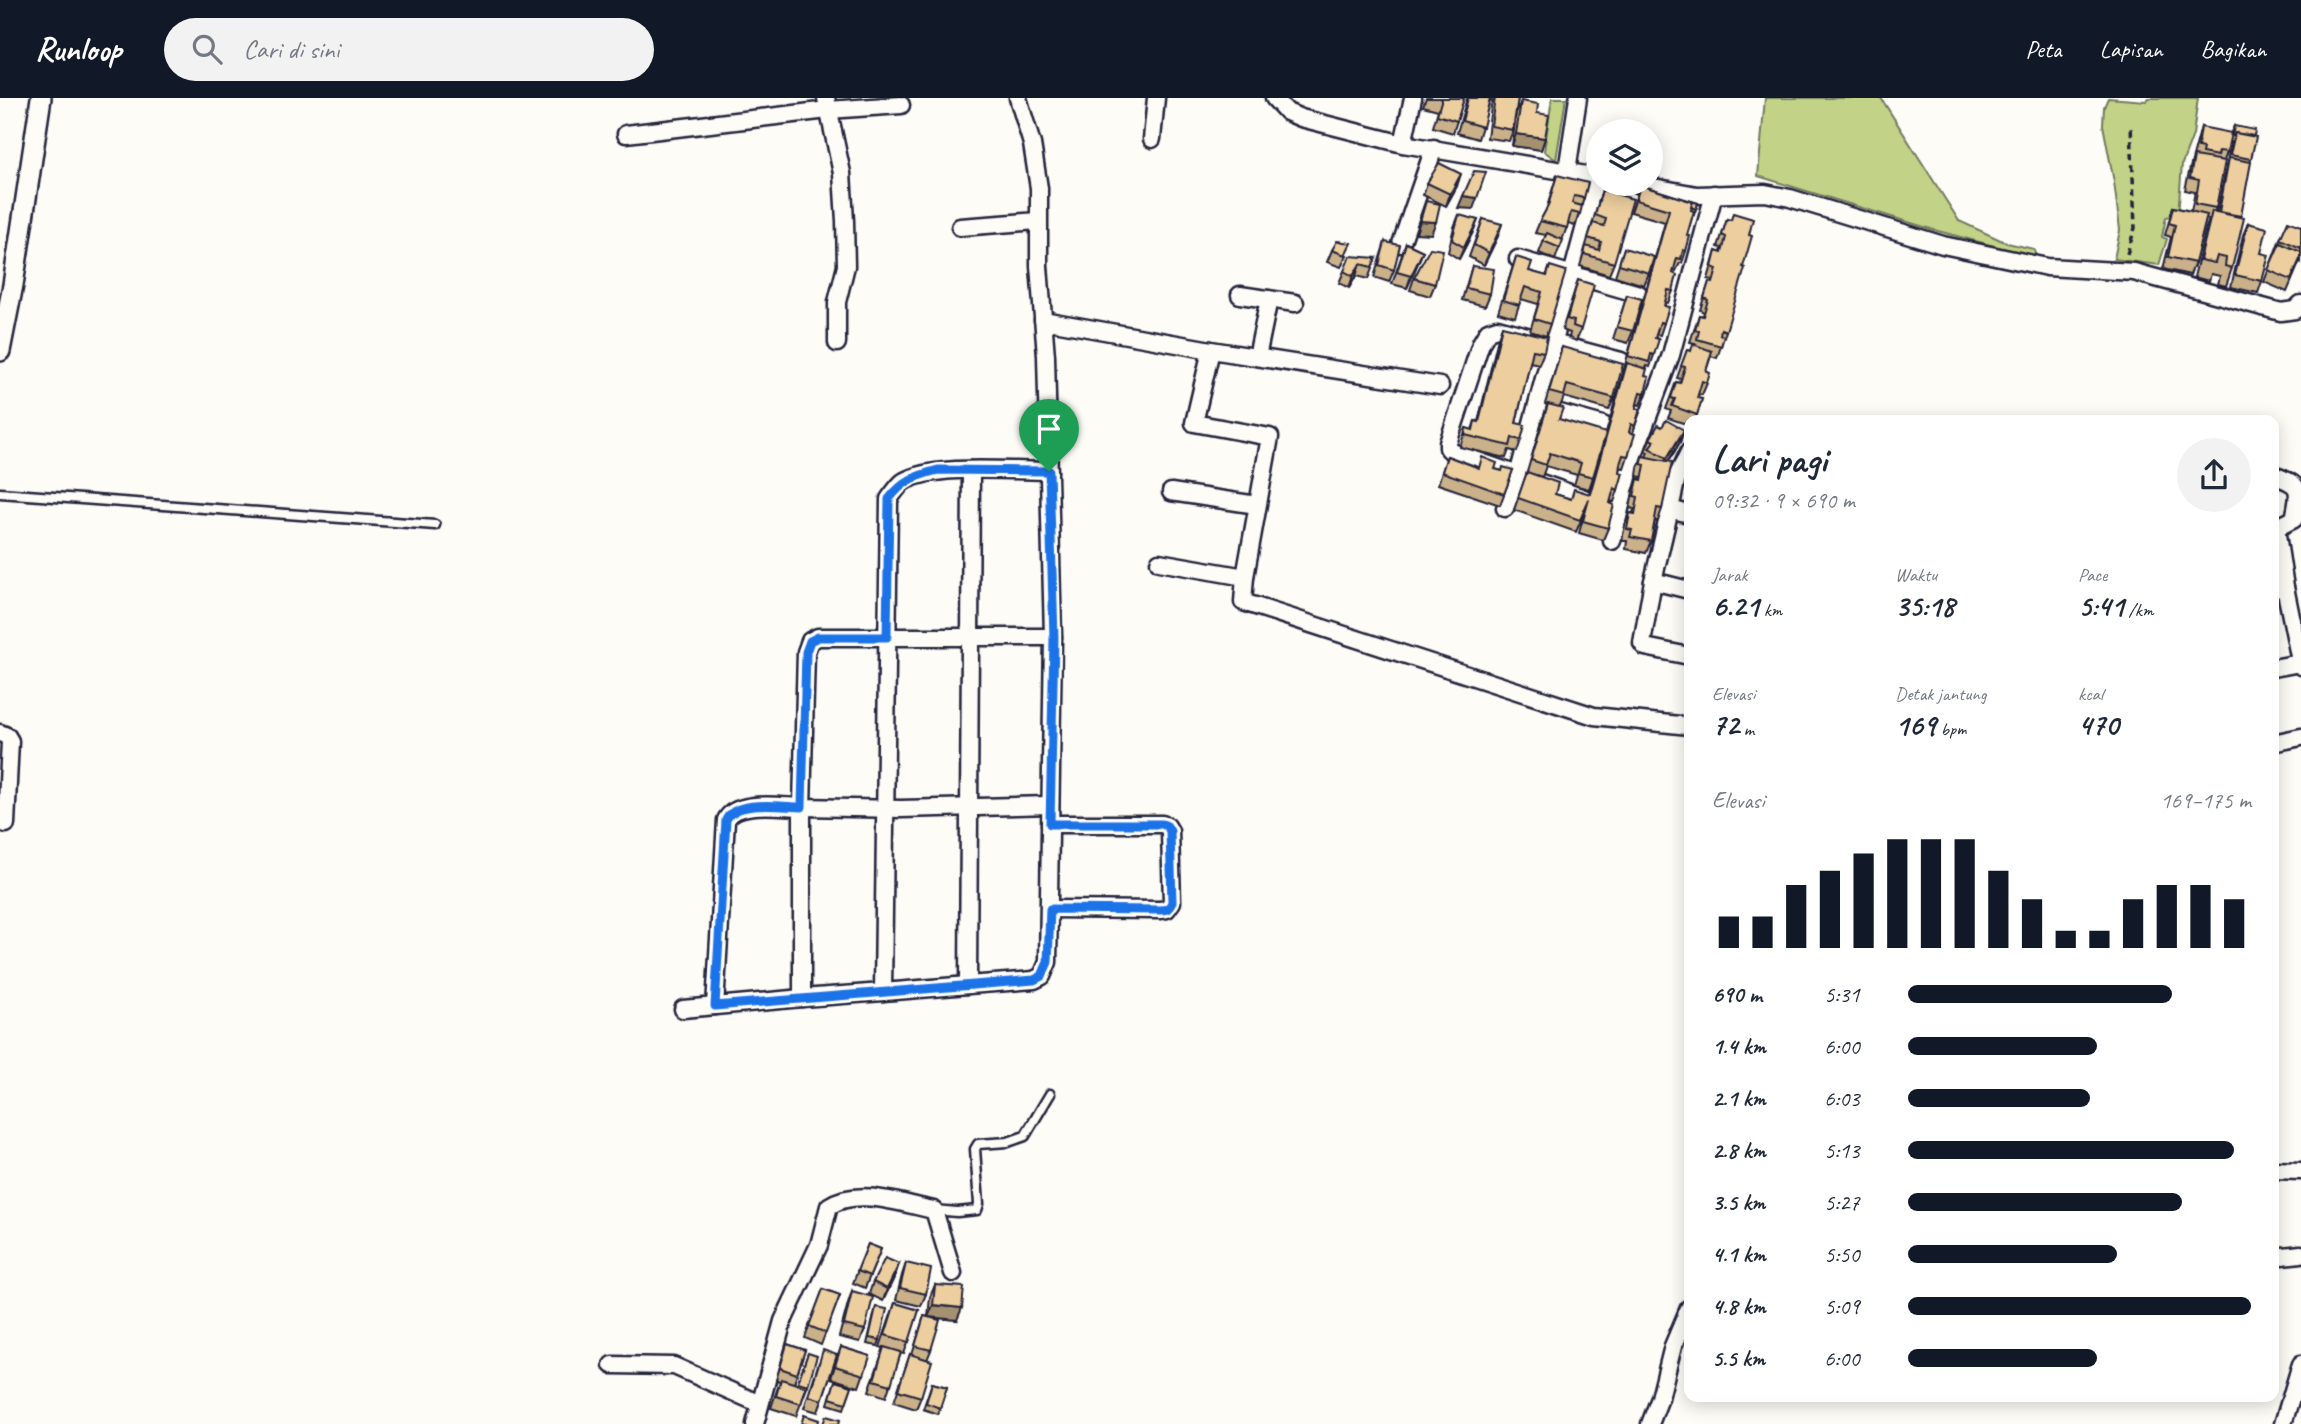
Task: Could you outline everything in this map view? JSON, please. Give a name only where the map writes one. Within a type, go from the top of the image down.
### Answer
[{"type":"street","points":[[0,351],[6,285],[41,98]]},
{"type":"street","points":[[684,1009],[1034,980],[1042,976],[1048,962],[1054,638],[1049,471],[1038,221],[1039,188],[1032,144],[1018,98]]},
{"type":"street","points":[[1152,139],[1156,98]]},
{"type":"street","points":[[1274,98],[1287,112],[1301,118],[1403,144],[1586,175]]},
{"type":"street","points":[[1403,144],[1413,98]]},
{"type":"street","points":[[1567,171],[1578,98]]},
{"type":"street","points":[[827,104],[842,173],[845,221],[846,267],[837,302],[837,343]]},
{"type":"street","points":[[626,134],[827,104],[901,105]]},
{"type":"street","points":[[1401,244],[1434,148]]},
{"type":"street","points":[[1663,188],[1698,194],[1765,193],[1790,198],[1943,245],[2047,267],[2134,272],[2281,312],[2295,310],[2301,304]]},
{"type":"street","points":[[1612,541],[1633,457],[1671,355],[1714,194]]},
{"type":"street","points":[[1505,508],[1518,475],[1593,196]]},
{"type":"street","points":[[960,227],[1038,221]]},
{"type":"street","points":[[1518,258],[1639,294]]},
{"type":"street","points":[[1240,295],[1295,303]]},
{"type":"street","points":[[1257,357],[1269,299]]},
{"type":"street","points":[[1043,320],[1440,386]]},
{"type":"street","points":[[1584,498],[1452,452],[1448,443],[1481,343],[1488,331],[1497,328],[1621,361]]},
{"type":"street","points":[[1211,350],[1194,423],[1270,437],[1243,602],[1594,716],[1684,725]]},
{"type":"street","points":[[1536,406],[1603,425]]},
{"type":"street","points":[[1684,462],[1677,477],[1642,643],[1645,647],[1684,655]]},
{"type":"street","points":[[883,992],[889,499],[902,483],[938,470],[1049,471]]},
{"type":"street","points":[[968,985],[971,470]]},
{"type":"street","points":[[2279,477],[2295,481],[2300,492],[2298,520],[2279,526]]},
{"type":"street","points":[[1171,492],[1257,505]]},
{"type":"street","points":[[1670,509],[1684,513]]},
{"type":"street","points":[[1159,562],[1245,577]]},
{"type":"street","points":[[1653,581],[1684,589]]},
{"type":"street","points":[[2279,588],[2296,609],[2301,664],[2279,667]]},
{"type":"street","points":[[802,998],[802,807],[806,652],[810,641],[818,637],[1054,638]]},
{"type":"street","points":[[0,733],[8,736],[10,741],[6,824]]},
{"type":"street","points":[[2279,742],[2301,737]]},
{"type":"street","points":[[715,1006],[726,820],[729,814],[742,806],[969,808],[1050,805]]},
{"type":"street","points":[[1050,824],[1167,826],[1170,831],[1172,902],[1167,909],[1160,910],[1050,909]]},
{"type":"street","points":[[2279,1170],[2301,1171]]},
{"type":"street","points":[[755,1424],[783,1321],[819,1245],[830,1206],[837,1201],[867,1198],[934,1210],[953,1273]]},
{"type":"street","points":[[2279,1256],[2301,1254]]},
{"type":"street","points":[[1650,1424],[1660,1398],[1673,1346],[1684,1320]]},
{"type":"street","points":[[2283,1424],[2301,1364]]},
{"type":"street","points":[[612,1365],[674,1366],[760,1404]]},
{"type":"lane","points":[[0,492],[435,525]]},
{"type":"lane","points":[[934,1210],[977,1210],[979,1204],[975,1149],[978,1144],[1008,1142],[1025,1136],[1050,1094]]},
{"type":"path","points":[[2122,271],[2135,228],[2132,124]]},
{"type":"green space","points":[[1552,98],[1566,98],[1556,160],[1544,151]]},
{"type":"green space","points":[[1765,98],[1881,98],[1959,221],[2007,243],[2034,249],[2036,257],[1934,230],[1758,176]]},
{"type":"green space","points":[[2108,98],[2146,101],[2149,98],[2198,98],[2193,135],[2182,164],[2178,215],[2166,217],[2162,237],[2167,239],[2159,265],[2114,259],[2120,230],[2103,125],[2104,107]]},
{"type":"building","points":[[1442,98],[1464,98],[1457,121],[1437,115]]},
{"type":"building","points":[[1468,98],[1490,98],[1483,127],[1462,121]]},
{"type":"building","points":[[1495,98],[1518,98],[1513,130],[1491,126]]},
{"type":"building","points":[[1521,101],[1538,104],[1537,113],[1549,115],[1545,138],[1516,134]]},
{"type":"building","points":[[2234,126],[2255,130],[2254,136],[2235,133],[2232,136]]},
{"type":"building","points":[[2201,127],[2231,133],[2227,152],[2219,151],[2218,156],[2202,153],[2203,148],[2198,147]]},
{"type":"building","points":[[2235,133],[2256,137],[2251,159],[2230,155]]},
{"type":"building","points":[[2194,156],[2225,161],[2216,208],[2195,204],[2199,180],[2190,178]]},
{"type":"building","points":[[2229,158],[2251,162],[2241,216],[2219,212]]},
{"type":"building","points":[[1439,163],[1461,174],[1450,194],[1427,183]]},
{"type":"building","points":[[1474,171],[1486,172],[1477,198],[1463,196]]},
{"type":"building","points":[[1557,175],[1586,182],[1584,198],[1574,196],[1572,203],[1582,206],[1580,214],[1571,212],[1567,228],[1540,221],[1548,206]]},
{"type":"building","points":[[1663,192],[1693,202],[1691,210],[1694,211],[1687,235],[1690,236],[1686,251],[1683,250],[1681,259],[1677,258],[1673,273],[1677,275],[1673,291],[1668,290],[1664,306],[1669,307],[1664,323],[1660,322],[1655,338],[1659,339],[1649,362],[1628,356],[1669,210],[1636,200],[1637,196],[1663,196]]},
{"type":"building","points":[[1600,196],[1633,199],[1614,263],[1584,254],[1586,246],[1599,250],[1601,242],[1588,238],[1593,223],[1604,226],[1606,219],[1595,215]]},
{"type":"building","points":[[1683,199],[1698,203],[1696,209],[1691,207],[1693,202]]},
{"type":"building","points":[[1426,201],[1440,204],[1436,222],[1420,221]]},
{"type":"building","points":[[2173,207],[2207,215],[2195,263],[2168,257],[2175,225],[2169,223]]},
{"type":"building","points":[[2212,211],[2244,218],[2232,268],[2225,266],[2226,258],[2217,256],[2215,263],[2200,260]]},
{"type":"building","points":[[1733,213],[1753,219],[1749,235],[1752,236],[1726,331],[1721,329],[1720,335],[1724,336],[1721,346],[1697,339],[1699,331],[1695,330],[1699,315],[1703,316],[1708,300],[1704,298],[1709,282],[1713,283],[1717,269],[1712,267],[1716,251],[1722,253],[1726,237],[1722,235],[1727,219],[1731,220]]},
{"type":"building","points":[[1459,215],[1478,220],[1464,247],[1452,240]]},
{"type":"building","points":[[1483,219],[1502,224],[1489,253],[1474,245]]},
{"type":"building","points":[[2288,221],[2301,226],[2301,248],[2280,239]]},
{"type":"building","points":[[2248,223],[2267,228],[2261,253],[2269,255],[2262,281],[2235,275]]},
{"type":"building","points":[[1547,233],[1563,240],[1560,248],[1543,241]]},
{"type":"building","points":[[1337,241],[1351,243],[1345,255],[1332,250]]},
{"type":"building","points":[[1385,242],[1400,245],[1394,270],[1379,265]]},
{"type":"building","points":[[1406,243],[1423,251],[1411,276],[1397,272]]},
{"type":"building","points":[[2280,243],[2301,252],[2291,280],[2268,270]]},
{"type":"building","points":[[1430,248],[1443,250],[1435,284],[1414,278]]},
{"type":"building","points":[[1624,248],[1654,257],[1649,273],[1619,264]]},
{"type":"building","points":[[1350,256],[1376,258],[1372,267],[1360,264],[1353,276],[1344,271]]},
{"type":"building","points":[[1516,257],[1532,262],[1529,271],[1547,276],[1550,266],[1566,271],[1550,324],[1534,319],[1542,292],[1525,287],[1519,305],[1503,300]]},
{"type":"building","points":[[1472,266],[1494,269],[1490,294],[1466,288]]},
{"type":"building","points":[[1578,280],[1594,285],[1581,329],[1573,326],[1574,321],[1567,319]]},
{"type":"building","points":[[1627,295],[1642,299],[1633,331],[1617,327]]},
{"type":"building","points":[[1502,326],[1547,337],[1544,352],[1533,350],[1516,423],[1525,425],[1521,440],[1512,438],[1510,446],[1465,435],[1466,428],[1473,430],[1475,421],[1479,422]]},
{"type":"building","points":[[1693,344],[1712,351],[1706,371],[1710,373],[1707,383],[1702,381],[1697,398],[1702,399],[1697,415],[1672,406],[1675,399],[1671,398],[1676,382],[1680,383],[1685,367],[1681,366],[1687,350],[1691,351]]},
{"type":"building","points":[[1562,347],[1623,364],[1614,398],[1567,385],[1564,396],[1549,392]]},
{"type":"building","points":[[1627,363],[1647,369],[1645,376],[1649,377],[1645,393],[1640,392],[1636,408],[1640,409],[1635,426],[1631,424],[1629,432],[1635,434],[1628,456],[1623,455],[1620,464],[1619,472],[1623,473],[1618,490],[1614,488],[1610,503],[1614,505],[1608,528],[1583,521],[1589,499],[1580,520],[1518,498],[1527,472],[1558,483],[1555,494],[1571,499],[1574,489],[1590,494]]},
{"type":"building","points":[[1548,404],[1563,408],[1559,419],[1606,433],[1593,477],[1578,473],[1581,463],[1550,453],[1546,465],[1531,460]]},
{"type":"building","points":[[1666,420],[1684,430],[1667,458],[1649,448],[1654,441],[1650,439],[1658,425],[1662,427]]},
{"type":"building","points":[[1447,456],[1479,468],[1482,457],[1497,463],[1495,469],[1502,471],[1503,467],[1513,470],[1504,494],[1442,472]]},
{"type":"building","points":[[1642,456],[1672,462],[1662,509],[1657,508],[1651,541],[1630,537],[1632,530],[1627,529],[1630,513],[1635,514],[1638,497],[1634,496],[1638,479],[1642,480],[1645,465],[1641,464]]},
{"type":"building","points":[[868,1244],[881,1249],[870,1276],[857,1271]]},
{"type":"building","points":[[885,1258],[899,1264],[887,1289],[873,1282]]},
{"type":"building","points":[[906,1263],[931,1269],[926,1294],[900,1288]]},
{"type":"building","points":[[935,1285],[964,1287],[962,1308],[933,1305]]},
{"type":"building","points":[[823,1289],[840,1295],[826,1333],[809,1326]]},
{"type":"building","points":[[852,1291],[873,1297],[865,1330],[844,1325]]},
{"type":"building","points":[[895,1303],[919,1310],[909,1342],[885,1335]]},
{"type":"building","points":[[876,1307],[887,1309],[880,1340],[869,1338]]},
{"type":"building","points":[[924,1316],[940,1320],[931,1350],[915,1346]]},
{"type":"building","points":[[787,1344],[805,1350],[797,1374],[780,1368]]},
{"type":"building","points":[[841,1347],[870,1356],[864,1375],[835,1366]]},
{"type":"building","points":[[884,1347],[901,1352],[891,1385],[874,1380]]},
{"type":"building","points":[[823,1350],[837,1355],[822,1400],[809,1396]]},
{"type":"building","points":[[808,1353],[817,1356],[808,1385],[798,1382]]},
{"type":"building","points":[[910,1354],[932,1361],[921,1397],[898,1390]]},
{"type":"building","points":[[781,1379],[806,1387],[801,1404],[776,1396]]},
{"type":"building","points":[[835,1381],[852,1386],[846,1403],[830,1398]]},
{"type":"building","points":[[932,1383],[947,1387],[940,1408],[926,1403]]},
{"type":"building","points":[[804,1415],[819,1420],[818,1424],[801,1424]]},
{"type":"building","points":[[826,1416],[840,1420],[839,1424],[823,1424]]},
{"type":"route","points":[[938,470],[1049,471],[1054,638],[1050,824],[1167,826],[1170,831],[1170,906],[1160,910],[1050,909],[1048,962],[1042,976],[1034,980],[715,1006],[726,820],[729,814],[742,806],[802,807],[806,652],[810,641],[818,637],[887,637],[889,499],[902,483],[938,470]]}]
